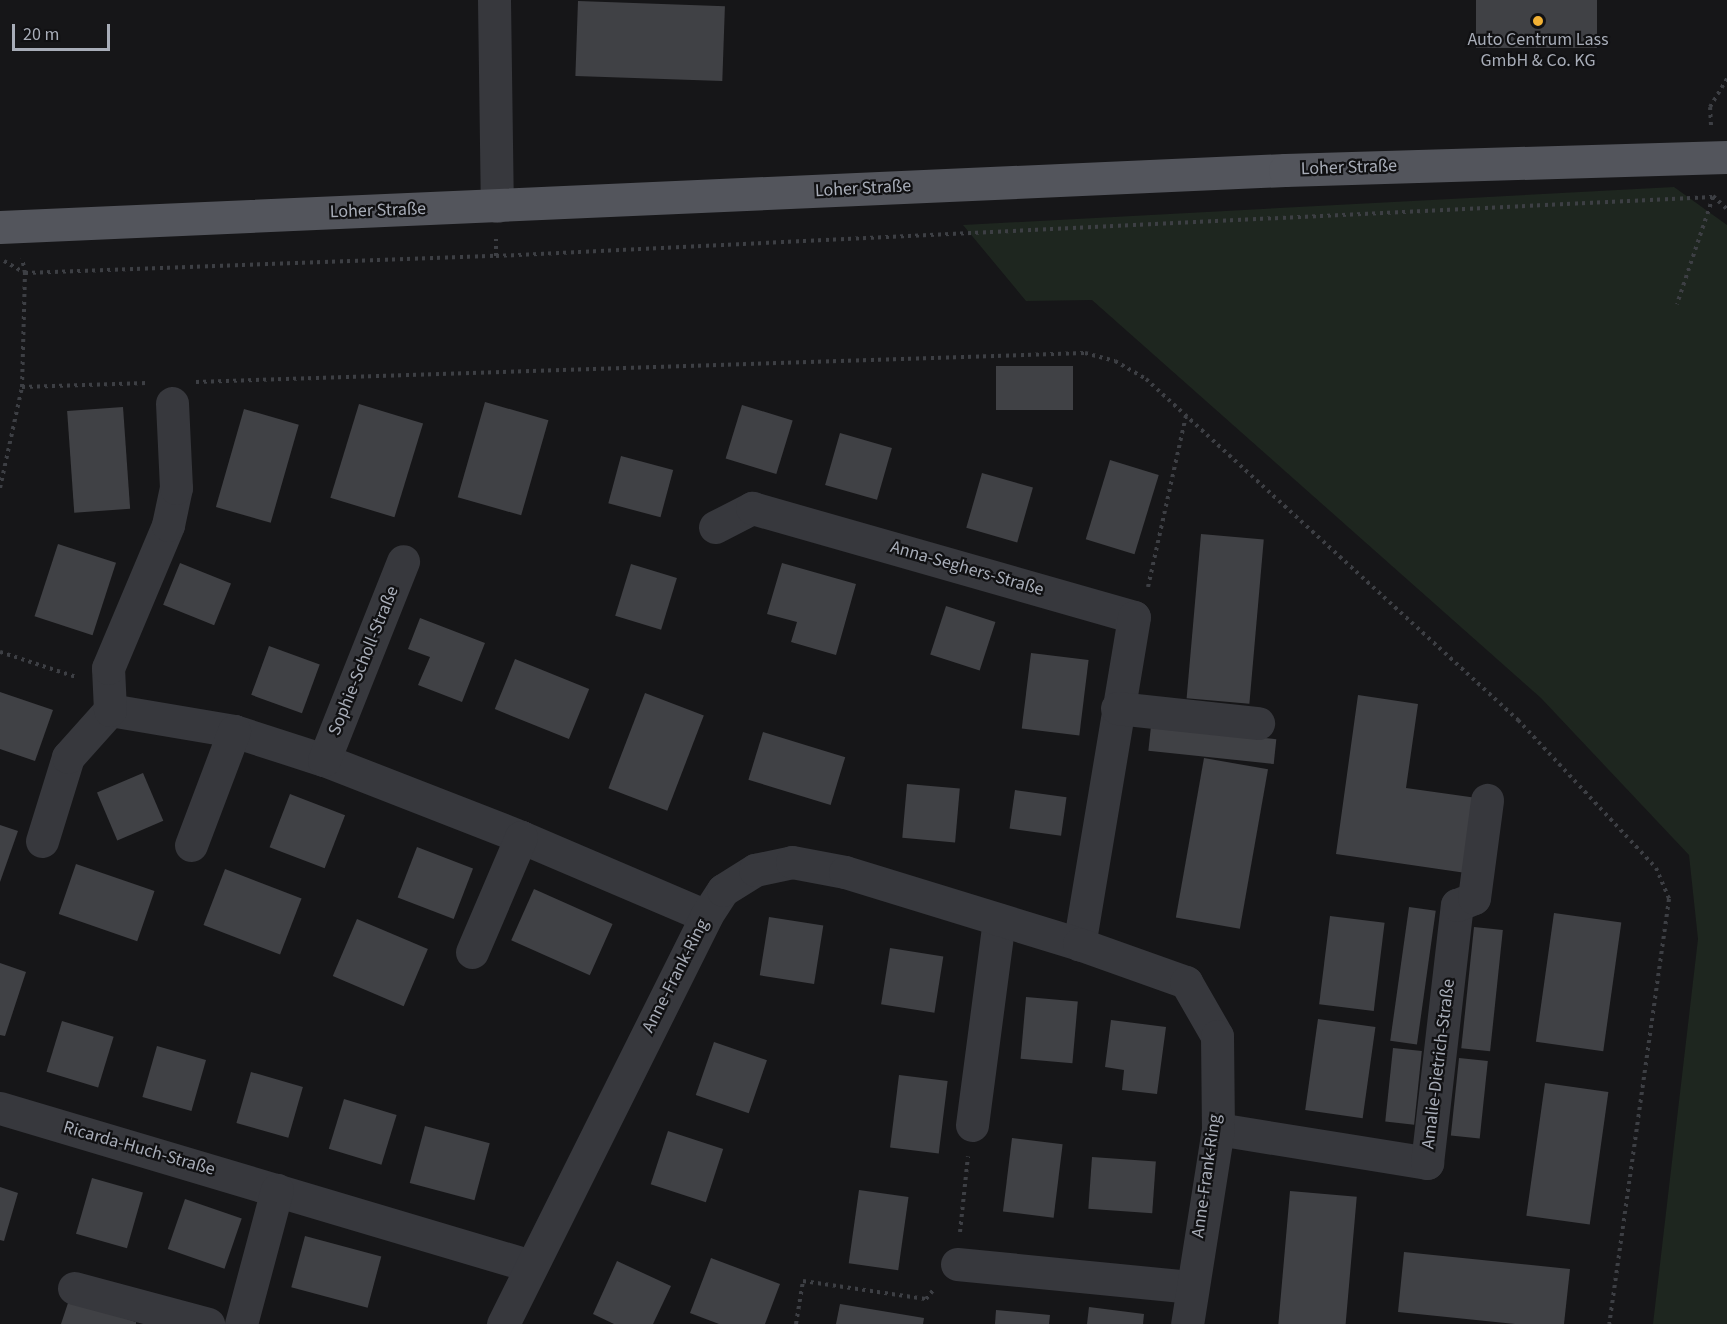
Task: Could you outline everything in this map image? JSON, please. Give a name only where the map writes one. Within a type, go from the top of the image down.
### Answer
[{"type":"main road","name":"Loher Straße","points":[[8,227],[1273,171],[1720,157]]},
{"type":"street","points":[[494,0],[497,206]]},
{"type":"street","points":[[42,841],[68,757],[110,710],[108,668],[168,525],[176,488],[172,403]]},
{"type":"street","name":"Anna-Seghers-Straße","points":[[715,527],[752,508],[1134,617]]},
{"type":"street","name":"Sophie-Scholl-Straße","points":[[324,760],[403,561]]},
{"type":"street","points":[[1079,944],[1134,617]]},
{"type":"street","points":[[1117,708],[1258,723]]},
{"type":"street","points":[[110,710],[234,731],[324,760],[521,837],[706,916]]},
{"type":"street","points":[[191,845],[234,731]]},
{"type":"street","name":"Amalie-Dietrich-Straße","points":[[1218,1130],[1427,1163],[1457,905],[1474,898],[1487,800]]},
{"type":"street","points":[[472,952],[521,837]]},
{"type":"street","name":"Anne-Frank-Ring","points":[[503,1324],[706,916],[723,890],[755,870],[792,862],[845,872],[1079,944],[1186,982],[1217,1036],[1218,1130],[1190,1287],[1187,1324]]},
{"type":"street","points":[[972,1125],[999,920]]},
{"type":"street","name":"Ricarda-Huch-Straße","points":[[0,1108],[531,1266]]},
{"type":"street","points":[[241,1324],[277,1190]]},
{"type":"street","points":[[957,1264],[1190,1287]]},
{"type":"street","points":[[74,1287],[208,1324]]},
{"type":"path","points":[[1720,157],[1710,107],[1727,79]]},
{"type":"path","points":[[0,261],[26,273],[496,256],[1713,197],[1677,304]]},
{"type":"path","points":[[0,488],[22,387],[26,273],[8,227]]},
{"type":"path","points":[[1134,617],[1146,595],[1186,415]]},
{"type":"path","points":[[0,652],[85,680],[110,710]]},
{"type":"path","points":[[796,1324],[802,1281],[926,1299],[957,1264],[972,1125]]},
{"type":"shaded area","points":[[1674,187],[1727,225],[1727,1324],[1653,1324],[1698,939],[1689,855],[1541,698],[1092,300],[1026,301],[963,225]]},
{"type":"building","name":"Auto Centrum Lass GmbH & Co. KG","points":[[1476,0],[1597,0],[1597,48],[1476,48]]},
{"type":"building","points":[[578,1],[725,6],[722,81],[575,76]]},
{"type":"building","points":[[996,366],[1073,366],[1073,410],[996,410]]},
{"type":"building","points":[[485,402],[548,420],[521,515],[458,497]]},
{"type":"building","points":[[359,404],[423,424],[394,517],[330,498]]},
{"type":"building","points":[[742,405],[793,420],[776,474],[726,459]]},
{"type":"building","points":[[123,407],[130,509],[74,513],[67,411]]},
{"type":"building","points":[[244,409],[299,425],[271,523],[216,507]]},
{"type":"building","points":[[840,433],[892,448],[877,500],[825,485]]},
{"type":"building","points":[[621,456],[673,470],[660,517],[608,503]]},
{"type":"building","points":[[1110,460],[1159,475],[1135,554],[1086,539]]},
{"type":"building","points":[[982,473],[1033,488],[1017,542],[966,528]]},
{"type":"building","points":[[1201,534],[1264,539],[1249,704],[1187,698]]},
{"type":"building","points":[[58,544],[116,563],[93,635],[35,616]]},
{"type":"building","points":[[180,563],[231,584],[214,625],[163,605]]},
{"type":"building","points":[[782,563],[856,584],[836,655],[791,642],[797,622],[767,614]]},
{"type":"building","points":[[631,564],[677,578],[661,630],[615,616]]},
{"type":"building","points":[[946,606],[995,622],[980,671],[930,655]]},
{"type":"building","points":[[420,618],[485,643],[462,702],[418,685],[430,657],[408,649]]},
{"type":"building","points":[[269,646],[320,664],[302,713],[251,695]]},
{"type":"building","points":[[1031,653],[1089,660],[1079,736],[1022,728]]},
{"type":"building","points":[[515,659],[589,689],[569,739],[495,709]]},
{"type":"building","points":[[0,692],[53,710],[35,761],[0,749]]},
{"type":"building","points":[[645,693],[704,716],[667,811],[608,788]]},
{"type":"building","points":[[1358,695],[1418,704],[1406,788],[1477,798],[1466,873],[1336,854]]},
{"type":"building","points":[[1151,726],[1276,739],[1274,764],[1148,751]]},
{"type":"building","points":[[763,732],[845,757],[831,805],[748,780]]},
{"type":"building","points":[[1204,758],[1268,769],[1240,929],[1176,918]]},
{"type":"building","points":[[143,773],[163,821],[117,840],[97,793]]},
{"type":"building","points":[[907,784],[960,789],[955,842],[902,838]]},
{"type":"building","points":[[1015,790],[1066,797],[1061,836],[1010,829]]},
{"type":"building","points":[[290,794],[345,815],[325,868],[270,847]]},
{"type":"building","points":[[0,825],[18,831],[0,882]]},
{"type":"building","points":[[417,847],[473,869],[454,919],[398,897]]},
{"type":"building","points":[[76,864],[154,891],[137,941],[59,914]]},
{"type":"building","points":[[225,869],[302,898],[280,954],[203,925]]},
{"type":"building","points":[[534,889],[613,924],[590,975],[511,940]]},
{"type":"building","points":[[1409,907],[1436,911],[1417,1044],[1390,1041]]},
{"type":"building","points":[[1554,913],[1621,922],[1603,1051],[1536,1042]]},
{"type":"building","points":[[1330,916],[1385,923],[1374,1011],[1319,1004]]},
{"type":"building","points":[[769,917],[823,926],[814,984],[760,975]]},
{"type":"building","points":[[357,919],[428,949],[404,1006],[333,976]]},
{"type":"building","points":[[1474,927],[1503,930],[1490,1051],[1461,1048]]},
{"type":"building","points":[[890,948],[943,956],[934,1013],[881,1004]]},
{"type":"building","points":[[0,963],[26,972],[5,1036],[0,1035]]},
{"type":"building","points":[[1026,997],[1078,1002],[1072,1063],[1021,1059]]},
{"type":"building","points":[[1318,1019],[1375,1027],[1363,1118],[1305,1110]]},
{"type":"building","points":[[1111,1020],[1166,1027],[1157,1094],[1122,1090],[1124,1070],[1105,1067]]},
{"type":"building","points":[[62,1021],[114,1037],[98,1087],[47,1072]]},
{"type":"building","points":[[714,1042],[767,1060],[749,1113],[696,1095]]},
{"type":"building","points":[[157,1046],[206,1060],[191,1111],[142,1097]]},
{"type":"building","points":[[1393,1048],[1422,1051],[1414,1125],[1385,1122]]},
{"type":"building","points":[[1459,1058],[1488,1061],[1480,1139],[1451,1136]]},
{"type":"building","points":[[251,1072],[303,1087],[288,1138],[236,1123]]},
{"type":"building","points":[[899,1075],[948,1081],[939,1153],[890,1147]]},
{"type":"building","points":[[1545,1083],[1608,1092],[1590,1225],[1526,1216]]},
{"type":"building","points":[[344,1099],[397,1115],[381,1165],[329,1149]]},
{"type":"building","points":[[425,1126],[490,1143],[474,1200],[410,1183]]},
{"type":"building","points":[[668,1131],[723,1149],[706,1202],[651,1184]]},
{"type":"building","points":[[1012,1138],[1063,1144],[1054,1218],[1003,1211]]},
{"type":"building","points":[[1092,1157],[1156,1161],[1152,1213],[1088,1209]]},
{"type":"building","points":[[92,1178],[143,1193],[127,1248],[76,1234]]},
{"type":"building","points":[[0,1187],[18,1193],[4,1241],[0,1240]]},
{"type":"building","points":[[859,1190],[909,1197],[898,1270],[849,1263]]},
{"type":"building","points":[[1290,1191],[1357,1197],[1346,1324],[1278,1324]]},
{"type":"building","points":[[185,1199],[242,1219],[224,1269],[168,1249]]},
{"type":"building","points":[[305,1236],[381,1256],[368,1308],[291,1287]]},
{"type":"building","points":[[1404,1252],[1570,1269],[1564,1324],[1515,1324],[1398,1312]]},
{"type":"building","points":[[711,1258],[780,1284],[765,1324],[719,1324],[690,1313]]},
{"type":"building","points":[[617,1261],[671,1286],[653,1324],[614,1324],[593,1314]]},
{"type":"building","points":[[69,1300],[136,1322],[136,1324],[61,1324]]},
{"type":"building","points":[[840,1304],[924,1318],[923,1324],[836,1324]]},
{"type":"building","points":[[1089,1307],[1144,1314],[1143,1324],[1087,1324]]},
{"type":"building","points":[[996,1310],[1050,1315],[1049,1324],[995,1324]]},
{"type":"place","name":"Auto Centrum Lass GmbH & Co. KG","points":[[1538,21]]}]
